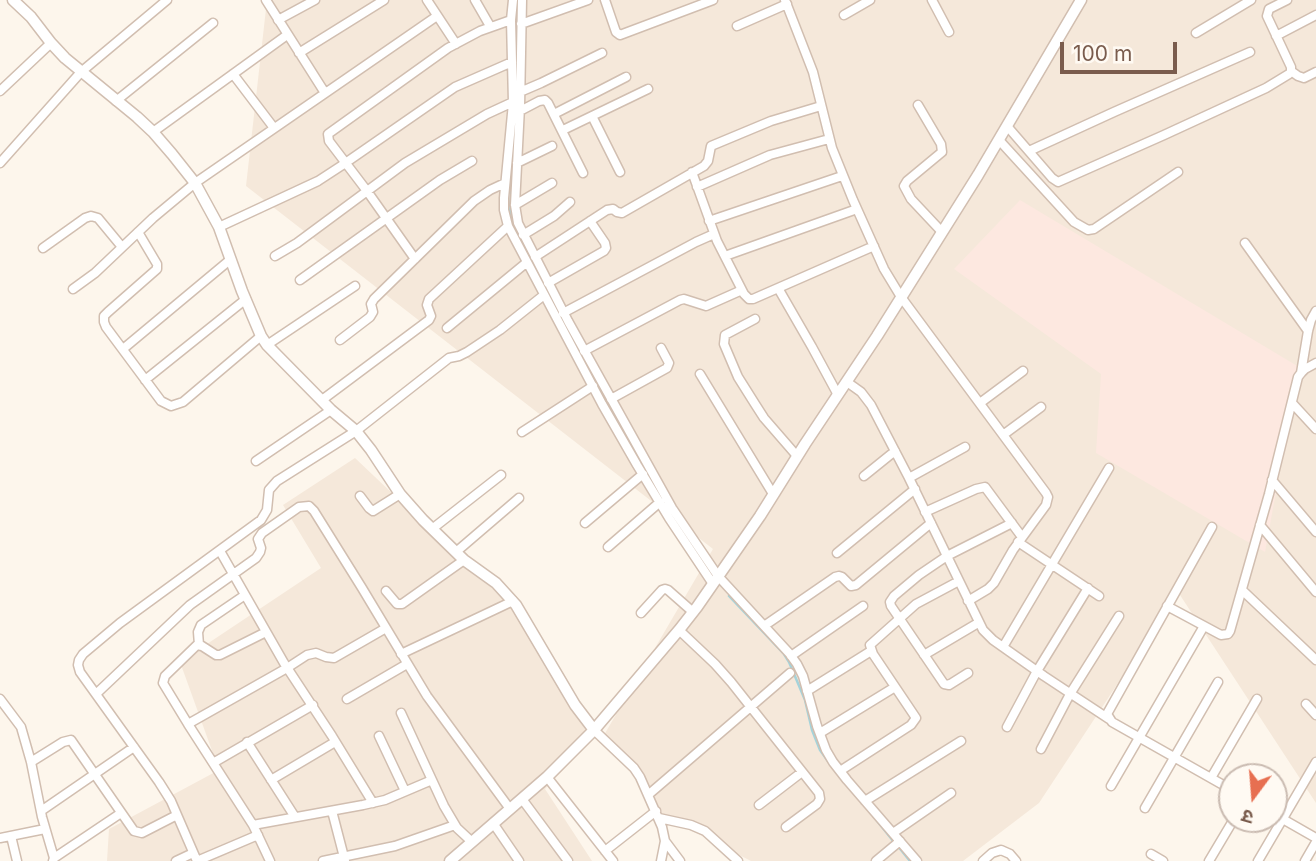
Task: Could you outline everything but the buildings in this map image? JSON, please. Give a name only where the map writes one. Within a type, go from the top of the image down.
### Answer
[{"type":"street","points":[[0,163],[81,72],[167,0]]},
{"type":"street","points":[[266,0],[324,93]]},
{"type":"street","points":[[278,20],[315,0]]},
{"type":"street","points":[[299,53],[384,0]]},
{"type":"street","points":[[427,0],[456,44]]},
{"type":"street","points":[[475,0],[490,26]]},
{"type":"street","points":[[513,0],[513,102],[504,210],[508,226],[593,386],[669,518],[715,580],[764,626],[791,656],[803,676],[826,750],[840,771],[917,861]]},
{"type":"street","points":[[522,0],[515,205],[518,223],[611,400],[715,580]]},
{"type":"street","points":[[521,24],[588,0]]},
{"type":"street","points":[[605,0],[616,32],[623,35],[713,0]]},
{"type":"street","points":[[844,15],[870,0]]},
{"type":"street","points":[[932,0],[949,32]]},
{"type":"street","points":[[456,859],[471,841],[547,777],[594,730],[693,612],[901,297],[999,140],[1081,0]]},
{"type":"street","points":[[1195,33],[1251,0]]},
{"type":"street","points":[[1287,0],[1269,9],[1267,16],[1292,71],[1304,78],[1316,72]]},
{"type":"street","points":[[18,2],[51,43],[81,72],[153,132],[195,183],[219,227],[264,340],[331,410],[356,432],[400,494],[432,529],[464,560],[496,583],[513,601],[575,705],[594,730],[640,777],[658,815],[666,841],[680,861]]},
{"type":"street","points":[[737,26],[786,2],[813,72],[828,139],[884,269],[901,297],[1046,493],[1046,505],[1020,539],[993,583],[988,589],[968,600]]},
{"type":"street","points":[[1276,36],[1316,15]]},
{"type":"street","points":[[74,289],[195,183],[437,16]]},
{"type":"street","points":[[415,259],[328,138],[331,131],[456,44],[490,26],[511,20]]},
{"type":"street","points":[[116,101],[213,23]]},
{"type":"street","points":[[153,132],[288,35]]},
{"type":"street","points":[[0,91],[51,43]]},
{"type":"street","points":[[1029,151],[1250,52]]},
{"type":"street","points":[[520,92],[602,53]]},
{"type":"street","points":[[219,227],[318,181],[455,87],[512,62]]},
{"type":"street","points":[[1007,126],[1058,182],[1266,88],[1292,71]]},
{"type":"street","points":[[233,74],[274,128]]},
{"type":"street","points":[[554,114],[626,76]]},
{"type":"street","points":[[563,130],[648,89]]},
{"type":"street","points":[[520,111],[542,100],[548,103],[583,173]]},
{"type":"street","points":[[275,257],[421,153],[487,114],[513,102]]},
{"type":"street","points":[[919,105],[941,144],[942,152],[904,186],[911,199],[942,232]]},
{"type":"street","points":[[535,257],[610,209],[622,213],[704,166],[708,162],[711,146],[771,121],[821,106]]},
{"type":"street","points":[[592,116],[620,172]]},
{"type":"street","points":[[697,187],[770,155],[828,139]]},
{"type":"street","points":[[999,140],[1074,222],[1088,230],[1094,229],[1178,172]]},
{"type":"street","points":[[517,163],[552,146]]},
{"type":"street","points":[[300,280],[440,180],[472,161]]},
{"type":"street","points":[[692,172],[714,234],[746,298],[753,299],[874,246]]},
{"type":"street","points":[[709,221],[842,176]]},
{"type":"street","points":[[340,340],[370,317],[374,299],[474,201],[505,183]]},
{"type":"street","points":[[515,205],[552,183]]},
{"type":"street","points":[[523,234],[554,216],[570,202]]},
{"type":"street","points":[[724,256],[857,209]]},
{"type":"street","points":[[43,248],[90,216],[98,218],[122,247]]},
{"type":"street","points":[[548,283],[604,251],[605,243],[590,221]]},
{"type":"street","points":[[322,400],[429,320],[429,299],[508,226]]},
{"type":"street","points":[[138,232],[157,269],[104,316],[106,327],[161,401],[171,406],[178,405],[264,340],[355,286]]},
{"type":"street","points":[[563,313],[714,234]]},
{"type":"street","points":[[1245,243],[1308,331]]},
{"type":"street","points":[[123,349],[231,259]]},
{"type":"street","points":[[447,328],[527,263]]},
{"type":"street","points":[[778,288],[838,395]]},
{"type":"street","points":[[584,351],[680,300],[706,306],[742,290]]},
{"type":"street","points":[[196,858],[159,782],[80,672],[78,665],[83,654],[120,623],[261,520],[267,510],[272,485],[356,432],[449,358],[467,352],[544,295]]},
{"type":"street","points":[[145,380],[246,299]]},
{"type":"street","points":[[1167,606],[1221,635],[1230,631],[1300,373],[1308,331],[1316,311]]},
{"type":"street","points":[[755,319],[725,335],[724,344],[738,377],[764,418],[797,456]]},
{"type":"street","points":[[611,400],[667,368],[669,363],[661,348]]},
{"type":"street","points":[[1300,373],[1316,363]]},
{"type":"street","points":[[980,403],[1023,371]]},
{"type":"street","points":[[700,374],[773,494]]},
{"type":"street","points":[[847,382],[861,392],[871,405],[915,489],[978,623],[988,636],[1138,738],[1218,782]]},
{"type":"street","points":[[522,432],[593,386]]},
{"type":"street","points":[[1292,403],[1316,428]]},
{"type":"street","points":[[1003,435],[1041,407]]},
{"type":"street","points":[[256,461],[331,410]]},
{"type":"street","points":[[909,478],[965,447]]},
{"type":"street","points":[[864,476],[895,451]]},
{"type":"street","points":[[1003,647],[1109,468]]},
{"type":"street","points":[[585,523],[643,474]]},
{"type":"street","points":[[432,529],[501,475]]},
{"type":"street","points":[[1272,480],[1316,532]]},
{"type":"street","points":[[925,512],[982,487],[988,490],[1020,539],[1099,596]]},
{"type":"street","points":[[837,553],[915,489]]},
{"type":"street","points":[[360,496],[373,511],[400,494]]},
{"type":"street","points":[[456,552],[519,498]]},
{"type":"street","points":[[608,547],[660,502]]},
{"type":"street","points":[[96,694],[190,605],[258,555],[261,548],[258,539],[261,533],[299,507],[309,506],[407,664],[457,739],[510,809]]},
{"type":"street","points":[[764,626],[835,577],[842,577],[851,586],[856,585],[931,523]]},
{"type":"street","points":[[968,673],[949,685],[944,684],[899,619],[891,606],[891,599],[947,556],[1012,523]]},
{"type":"street","points":[[1260,525],[1316,592]]},
{"type":"street","points":[[1109,719],[1109,709],[1212,527]]},
{"type":"street","points":[[220,551],[287,668],[373,803]]},
{"type":"street","points":[[386,591],[397,604],[402,604],[464,560]]},
{"type":"street","points":[[840,771],[914,721],[915,716],[871,651],[870,645],[926,598],[959,581]]},
{"type":"street","points":[[1007,727],[1037,671],[1088,588]]},
{"type":"street","points":[[641,613],[665,589],[693,612]]},
{"type":"street","points":[[1242,590],[1316,660]]},
{"type":"street","points":[[199,645],[198,632],[201,625],[245,595]]},
{"type":"street","points":[[401,654],[513,601]]},
{"type":"street","points":[[791,656],[863,606]]},
{"type":"street","points":[[1041,749],[1070,694],[1119,616]]},
{"type":"street","points":[[925,655],[978,623]]},
{"type":"street","points":[[1111,786],[1204,626]]},
{"type":"street","points":[[188,724],[312,653],[337,657],[386,628]]},
{"type":"street","points":[[679,630],[715,664],[819,793],[817,804],[786,827]]},
{"type":"street","points":[[266,632],[220,655],[199,645],[195,646],[163,680],[164,686],[253,825],[270,861]]},
{"type":"street","points":[[807,691],[871,651]]},
{"type":"street","points":[[347,699],[407,664]]},
{"type":"street","points":[[648,794],[790,673]]},
{"type":"street","points":[[1145,808],[1218,682]]},
{"type":"street","points":[[820,733],[895,687]]},
{"type":"street","points":[[0,699],[21,727],[54,860],[121,813]]},
{"type":"street","points":[[1211,778],[1257,699]]},
{"type":"street","points":[[1306,704],[1316,715]]},
{"type":"street","points":[[213,763],[313,705]]},
{"type":"street","points":[[401,713],[455,825],[471,841]]},
{"type":"street","points":[[379,736],[405,791]]},
{"type":"street","points":[[31,762],[63,742],[71,740],[131,827],[138,833],[177,815]]},
{"type":"street","points":[[865,801],[961,741]]},
{"type":"street","points":[[247,742],[295,817]]},
{"type":"street","points":[[271,780],[335,742]]},
{"type":"street","points":[[41,811],[134,747]]},
{"type":"street","points":[[1288,810],[1316,762]]},
{"type":"street","points":[[759,805],[802,772]]},
{"type":"street","points":[[547,777],[612,861]]},
{"type":"street","points":[[253,825],[385,800],[432,780]]},
{"type":"street","points":[[893,833],[951,793]]},
{"type":"street","points":[[522,799],[568,861]]},
{"type":"street","points":[[332,811],[344,859]]},
{"type":"street","points":[[605,851],[658,815]]},
{"type":"street","points":[[658,815],[705,831],[738,861]]},
{"type":"street","points":[[1288,822],[1316,840],[1305,861]]},
{"type":"street","points":[[493,823],[519,861]]},
{"type":"street","points":[[323,861],[344,859],[395,846],[455,825]]},
{"type":"street","points":[[0,838],[45,829]]},
{"type":"street","points":[[1209,861],[1226,833]]},
{"type":"street","points":[[1258,861],[1275,833]]},
{"type":"street","points":[[176,861],[196,858],[258,835]]},
{"type":"street","points":[[11,836],[17,861]]},
{"type":"street","points":[[660,861],[666,841]]},
{"type":"street","points":[[876,861],[900,841]]},
{"type":"street","points":[[983,861],[992,853],[1001,850],[1016,861]]},
{"type":"street","points":[[1151,854],[1163,861]]},
{"type":"shaded area","points":[[267,0],[1316,0],[1316,803],[1178,592],[1039,803],[963,861],[751,861],[663,816],[604,735],[713,549],[246,186]]},
{"type":"shaded area","points":[[1020,200],[1299,367],[1265,552],[1096,453],[1101,374],[954,269]]},
{"type":"shaded area","points":[[355,458],[510,605],[592,740],[545,789],[592,861],[107,861],[109,829],[219,770],[180,662],[321,568],[283,505]]},
{"type":"waterway","points":[[517,84],[518,0]]},
{"type":"waterway","points":[[513,161],[510,215],[533,265],[560,313]]},
{"type":"waterway","points":[[592,371],[648,473]]},
{"type":"waterway","points":[[686,535],[693,547]]},
{"type":"waterway","points":[[729,596],[789,662],[805,700],[820,750],[830,764]]},
{"type":"waterway","points":[[836,772],[863,804]]},
{"type":"waterway","points":[[874,817],[894,842]]},
{"type":"waterway","points":[[897,845],[910,861]]}]
